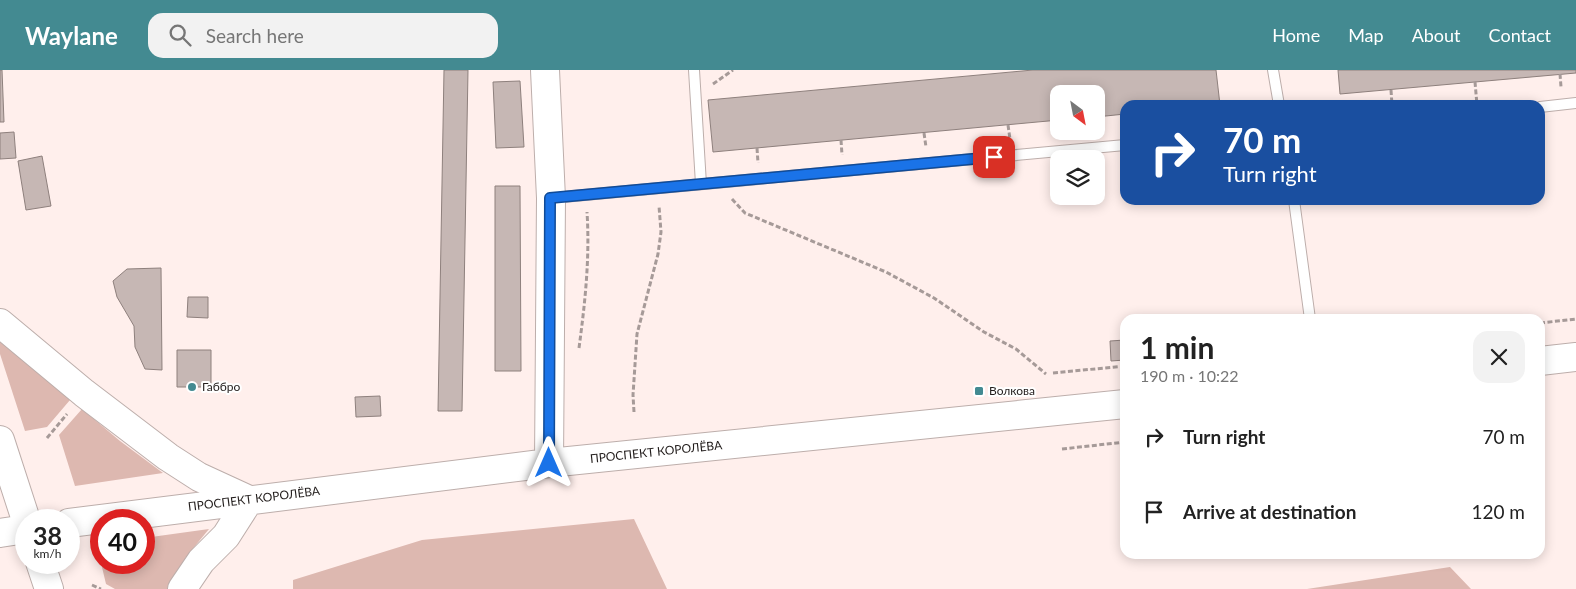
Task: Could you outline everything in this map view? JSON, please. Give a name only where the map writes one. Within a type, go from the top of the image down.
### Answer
[{"type":"main road","points":[[544,70],[550,198],[549,463]]},
{"type":"main road","points":[[0,323],[84,393],[168,457],[199,478],[248,500],[226,536],[202,561],[182,589]]},
{"type":"main road","points":[[1545,360],[1576,357]]},
{"type":"main road","name":"ПРОСПЕКТ КОРОЛЁВА","points":[[80,522],[549,463],[1120,405]]},
{"type":"main road","points":[[0,440],[22,509]]},
{"type":"main road","points":[[0,533],[15,531]]},
{"type":"main road","points":[[44,574],[49,589]]},
{"type":"lane","points":[[694,70],[701,184]]},
{"type":"lane","points":[[1274,70],[1278,100]]},
{"type":"lane","points":[[1545,107],[1576,104]]},
{"type":"lane","points":[[550,198],[1120,145]]},
{"type":"lane","points":[[1295,205],[1309,314]]},
{"type":"path","points":[[1560,74],[1561,90]]},
{"type":"path","points":[[1475,82],[1477,100]]},
{"type":"path","points":[[1391,90],[1392,100]]},
{"type":"path","points":[[715,183],[745,213],[886,272],[934,298],[984,332],[1016,349],[1046,374]]},
{"type":"path","points":[[634,412],[637,334],[658,254],[661,232],[658,188]]},
{"type":"path","points":[[577,358],[586,295],[589,234],[586,195]]},
{"type":"path","points":[[1545,322],[1576,319]]},
{"type":"path","points":[[1053,373],[1120,366]]},
{"type":"path","points":[[47,438],[67,413]]},
{"type":"path","points":[[1062,449],[1120,443]]},
{"type":"path","points":[[92,585],[101,589]]},
{"type":"shaded area","points":[[0,339],[70,400],[47,427],[25,431],[0,354]]},
{"type":"shaded area","points":[[82,409],[120,441],[163,473],[75,486],[59,435]]},
{"type":"shaded area","points":[[634,519],[667,589],[293,589],[293,580],[422,540]]},
{"type":"shaded area","points":[[209,529],[186,557],[167,589],[115,589],[106,584],[104,574],[155,574],[155,536]]},
{"type":"shaded area","points":[[1450,567],[1471,589],[1307,589]]},
{"type":"building","points":[[0,70],[2,70],[4,122],[0,122]]},
{"type":"building","points":[[444,70],[468,70],[462,411],[438,411]]},
{"type":"building","points":[[1033,70],[1216,70],[1219,100],[1120,100],[1120,115],[1105,116],[1105,85],[1050,85],[1050,121],[713,152],[708,100]]},
{"type":"building","points":[[1338,70],[1576,70],[1576,73],[1340,94]]},
{"type":"building","points":[[520,81],[524,147],[496,148],[493,82]]},
{"type":"building","points":[[14,132],[16,158],[0,159],[0,133]]},
{"type":"building","points":[[42,156],[51,206],[26,210],[18,161]]},
{"type":"building","points":[[495,186],[520,186],[521,371],[495,371]]},
{"type":"building","points":[[161,268],[162,370],[145,369],[135,347],[134,326],[117,297],[113,281],[127,269]]},
{"type":"building","points":[[188,297],[208,297],[208,318],[187,317]]},
{"type":"building","points":[[1120,340],[1120,360],[1111,361],[1110,341]]},
{"type":"building","points":[[177,350],[211,350],[211,387],[177,387]]},
{"type":"building","points":[[380,396],[381,416],[356,417],[355,397]]},
{"type":"place","name":"Габбро","points":[[192,387]]},
{"type":"place","name":"Волкова","points":[[979,391]]},
{"type":"route","points":[[549,463],[550,198],[994,157]]}]
